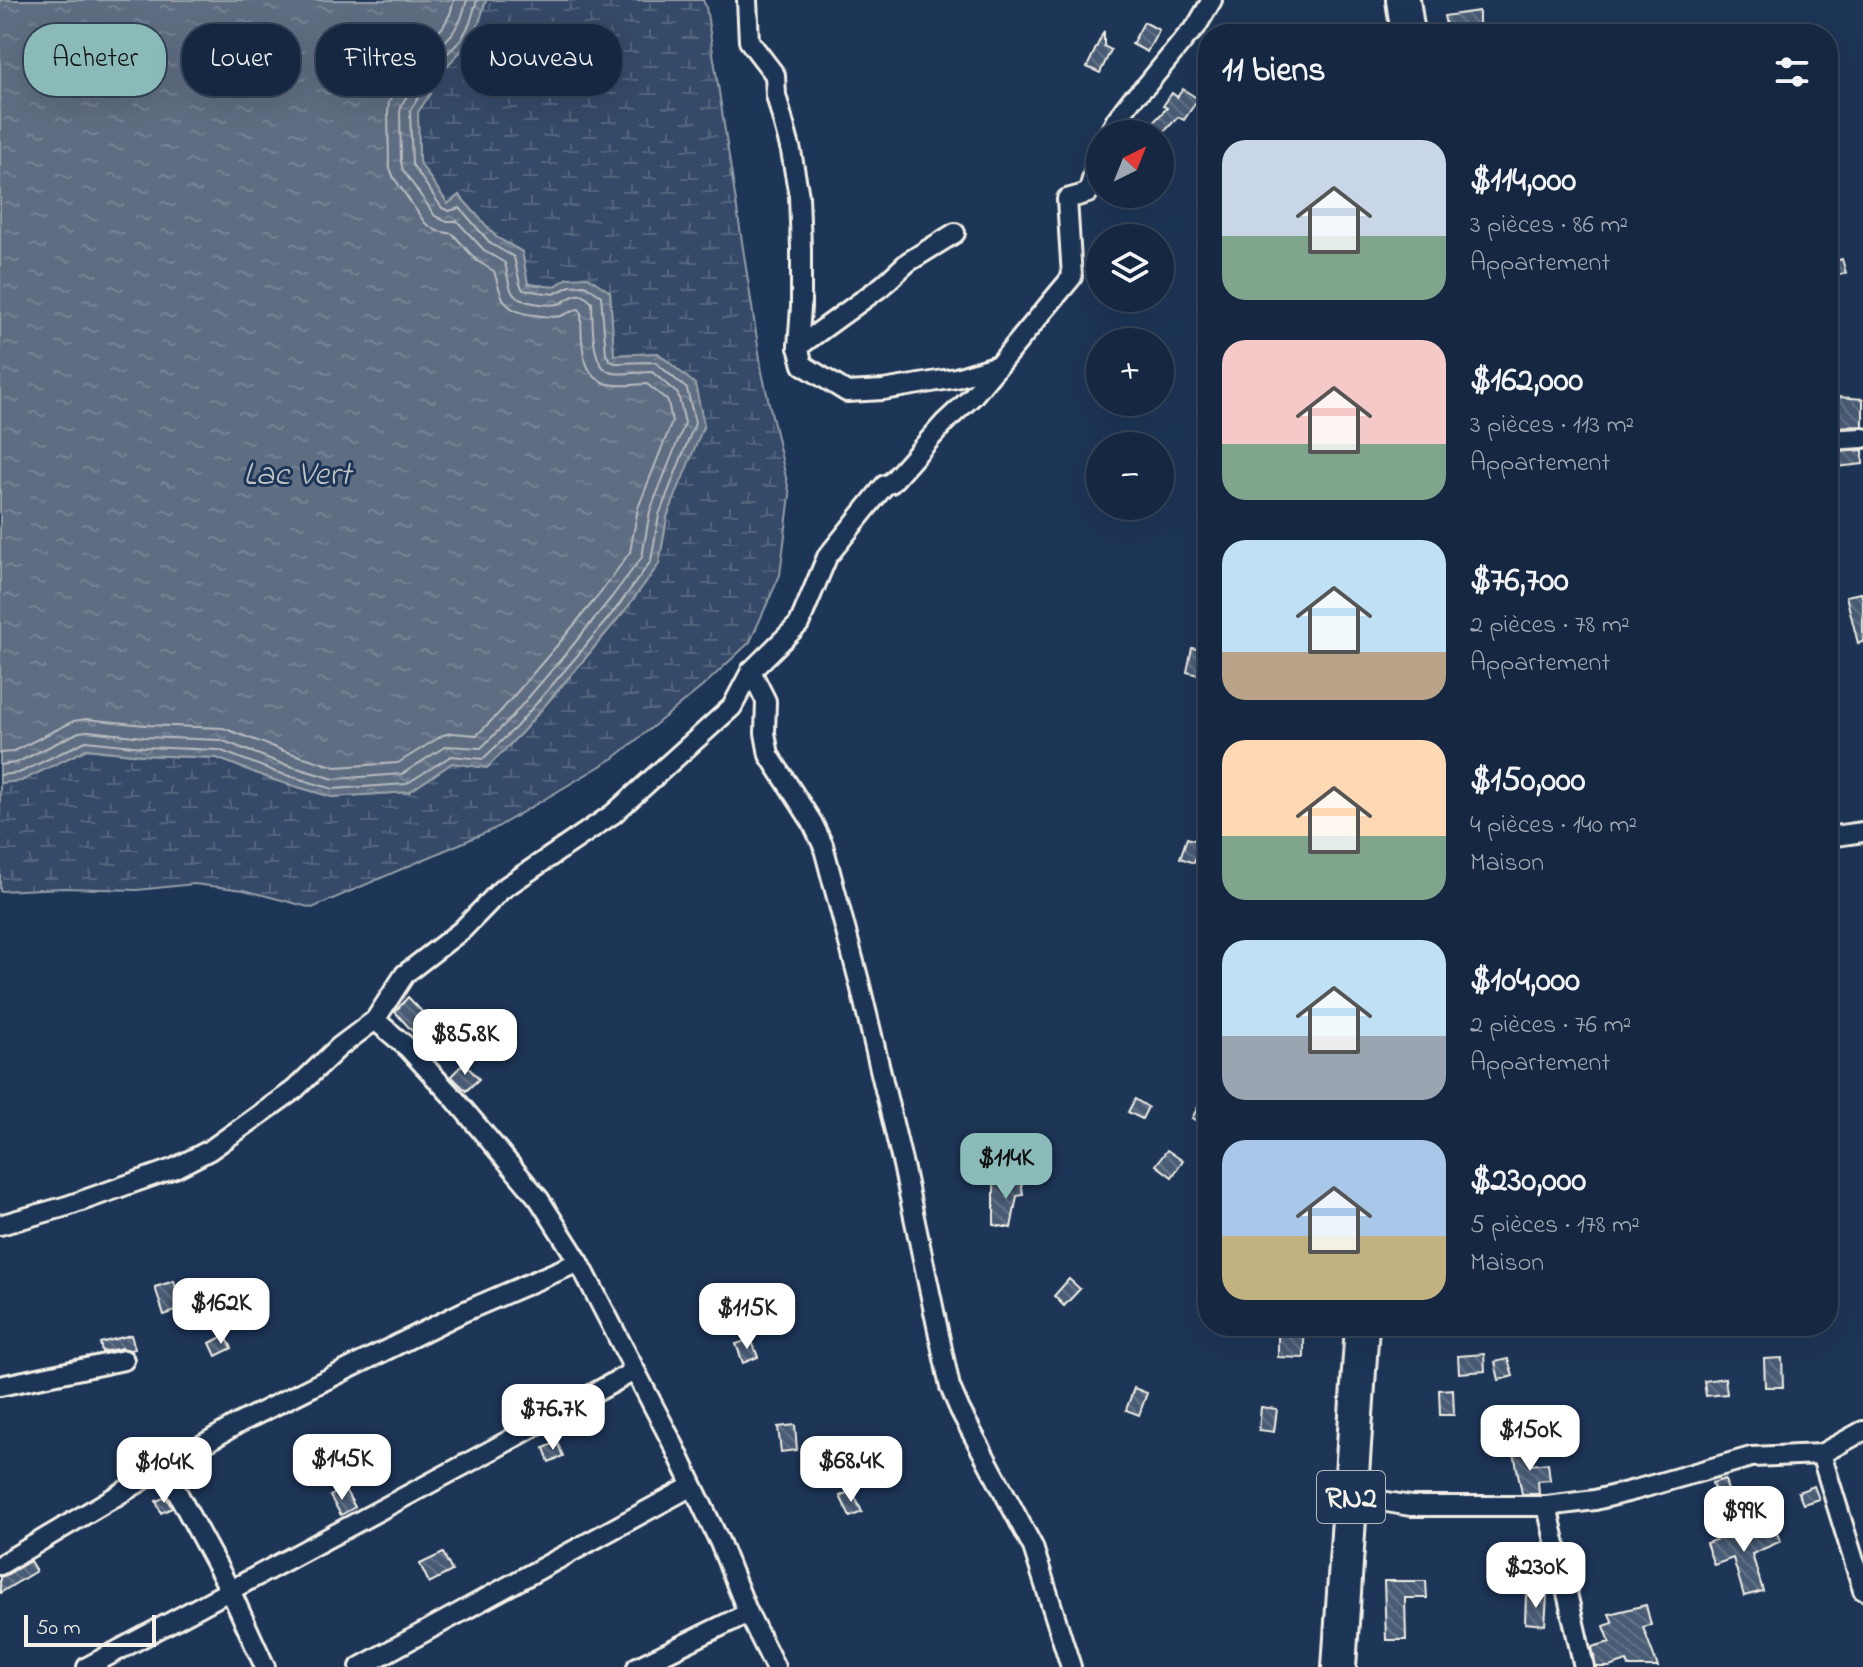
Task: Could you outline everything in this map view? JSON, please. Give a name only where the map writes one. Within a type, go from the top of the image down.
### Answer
[{"type":"highway","points":[[1403,0],[1407,24]]},
{"type":"highway","name":"RN2","points":[[1339,1667],[1361,1336]]},
{"type":"street","points":[[747,0],[749,41],[775,75],[776,95],[799,196],[801,278],[798,347],[803,365],[847,392],[883,390],[956,378],[998,365]]},
{"type":"street","points":[[1116,120],[1196,27],[1212,0]]},
{"type":"street","points":[[0,1225],[67,1206],[175,1168],[210,1150],[294,1090],[339,1047],[375,1020],[405,974],[462,930],[501,890],[613,814],[732,707],[751,671],[799,624],[827,557],[885,485],[891,483],[945,422],[972,397],[1072,277],[1067,199],[1086,194]]},
{"type":"street","points":[[798,347],[871,295],[908,262],[955,233]]},
{"type":"street","points":[[1838,439],[1863,438]]},
{"type":"street","points":[[751,671],[766,701],[765,733],[769,755],[812,822],[823,845],[896,1134],[950,1387],[1033,1547],[1071,1667]]},
{"type":"street","points":[[1838,836],[1863,832]]},
{"type":"street","points":[[375,1020],[407,1047],[454,1098],[539,1199],[579,1262],[674,1446],[775,1667]]},
{"type":"street","points":[[0,1565],[239,1423],[463,1312],[579,1262]]},
{"type":"street","points":[[0,1386],[124,1360]]},
{"type":"street","points":[[87,1667],[634,1371]]},
{"type":"street","points":[[1351,1496],[1411,1506],[1547,1506],[1595,1500],[1751,1457],[1821,1454],[1863,1431]]},
{"type":"street","points":[[1821,1454],[1863,1590]]},
{"type":"street","points":[[164,1468],[230,1590],[265,1667]]},
{"type":"street","points":[[360,1667],[692,1486]]},
{"type":"street","points":[[1547,1506],[1584,1667]]},
{"type":"street","points":[[637,1667],[748,1613]]},
{"type":"green space","points":[[486,0],[703,0],[762,372],[790,495],[780,575],[750,642],[702,687],[614,758],[494,829],[312,908],[244,890],[194,884],[137,890],[63,888],[0,891],[0,783],[21,781],[86,749],[217,758],[274,780],[332,797],[409,792],[452,763],[487,768],[583,661],[659,564],[667,517],[703,425],[658,353],[614,355],[610,292],[568,278],[554,287],[528,284],[522,252],[496,237],[459,195],[448,204],[419,162],[418,112],[429,96],[445,96],[445,68],[461,51],[461,96],[622,96],[622,24],[479,24]]},
{"type":"water","name":"Lac Vert","points":[[0,0],[486,0],[479,24],[461,24],[461,51],[445,68],[445,24],[316,24],[316,96],[429,96],[418,112],[419,162],[448,204],[459,195],[496,237],[522,252],[528,284],[554,287],[568,278],[588,277],[610,292],[614,355],[658,353],[695,384],[704,425],[667,517],[659,564],[583,661],[487,768],[452,763],[409,792],[332,797],[274,780],[217,758],[87,749],[21,781],[0,783]]},
{"type":"building","points":[[1479,11],[1479,24],[1446,24],[1444,16]]},
{"type":"building","points":[[1144,22],[1159,30],[1147,52],[1132,44]]},
{"type":"building","points":[[1104,31],[1104,46],[1111,50],[1100,73],[1087,67]]},
{"type":"building","points":[[1183,89],[1198,99],[1184,120],[1178,117],[1174,121],[1155,120],[1167,108],[1163,106],[1172,93],[1177,97]]},
{"type":"building","points":[[1842,259],[1846,273],[1838,276],[1838,260]]},
{"type":"building","points":[[1838,397],[1863,399],[1863,426],[1838,427]]},
{"type":"building","points":[[1863,450],[1863,464],[1838,467],[1838,452]]},
{"type":"building","points":[[1861,593],[1863,642],[1858,643],[1846,596]]},
{"type":"building","points":[[1192,648],[1198,649],[1198,675],[1187,672]]},
{"type":"building","points":[[1187,838],[1198,841],[1194,863],[1180,858]]},
{"type":"building","points":[[408,997],[428,1018],[413,1032],[395,1012]]},
{"type":"building","points":[[464,1063],[479,1079],[466,1091],[451,1076]]},
{"type":"building","points":[[1135,1099],[1148,1107],[1142,1119],[1128,1112]]},
{"type":"building","points":[[1198,1107],[1198,1121],[1192,1118]]},
{"type":"building","points":[[1167,1150],[1183,1161],[1172,1177],[1156,1165]]},
{"type":"building","points":[[994,1179],[1021,1179],[1023,1195],[1017,1196],[1011,1228],[994,1225]]},
{"type":"building","points":[[1069,1279],[1080,1289],[1064,1306],[1054,1296]]},
{"type":"building","points":[[174,1281],[182,1309],[164,1315],[155,1287]]},
{"type":"building","points":[[131,1335],[135,1349],[102,1352],[100,1343]]},
{"type":"building","points":[[225,1335],[232,1348],[216,1356],[210,1343]]},
{"type":"building","points":[[1278,1336],[1304,1336],[1304,1358],[1278,1357]]},
{"type":"building","points":[[751,1339],[758,1357],[743,1363],[736,1344]]},
{"type":"building","points":[[1484,1354],[1485,1371],[1459,1373],[1458,1356]]},
{"type":"building","points":[[1782,1358],[1783,1387],[1765,1387],[1764,1359]]},
{"type":"building","points":[[1508,1359],[1513,1376],[1499,1380],[1495,1362]]},
{"type":"building","points":[[1725,1378],[1727,1394],[1706,1396],[1704,1381]]},
{"type":"building","points":[[1134,1388],[1147,1393],[1139,1415],[1126,1410]]},
{"type":"building","points":[[1453,1389],[1454,1415],[1440,1415],[1439,1390]]},
{"type":"building","points":[[1261,1407],[1277,1409],[1274,1432],[1259,1430]]},
{"type":"building","points":[[795,1425],[797,1450],[781,1452],[778,1427]]},
{"type":"building","points":[[557,1442],[563,1456],[549,1462],[544,1448]]},
{"type":"building","points":[[1528,1451],[1531,1465],[1548,1463],[1550,1480],[1538,1481],[1539,1494],[1522,1494],[1514,1453]]},
{"type":"building","points":[[1725,1479],[1731,1503],[1719,1506],[1712,1483]]},
{"type":"building","points":[[1814,1486],[1819,1499],[1803,1504],[1798,1492]]},
{"type":"building","points":[[344,1488],[355,1507],[341,1515],[330,1496]]},
{"type":"building","points":[[852,1490],[862,1512],[850,1517],[840,1496]]},
{"type":"building","points":[[166,1497],[172,1508],[161,1513],[156,1501]]},
{"type":"building","points":[[1765,1523],[1767,1528],[1773,1526],[1781,1541],[1752,1554],[1763,1591],[1744,1596],[1733,1558],[1714,1565],[1706,1543],[1738,1535]]},
{"type":"building","points":[[443,1553],[452,1571],[429,1583],[420,1564]]},
{"type":"building","points":[[30,1561],[36,1571],[0,1593],[0,1577]]},
{"type":"building","points":[[1384,1581],[1426,1581],[1427,1598],[1405,1598],[1406,1640],[1386,1640]]},
{"type":"building","points":[[1526,1595],[1547,1596],[1545,1625],[1525,1623]]},
{"type":"building","points":[[1646,1605],[1651,1625],[1643,1627],[1658,1667],[1629,1667],[1627,1661],[1609,1667],[1596,1667],[1592,1647],[1610,1642],[1604,1626],[1613,1623],[1609,1614]]}]
